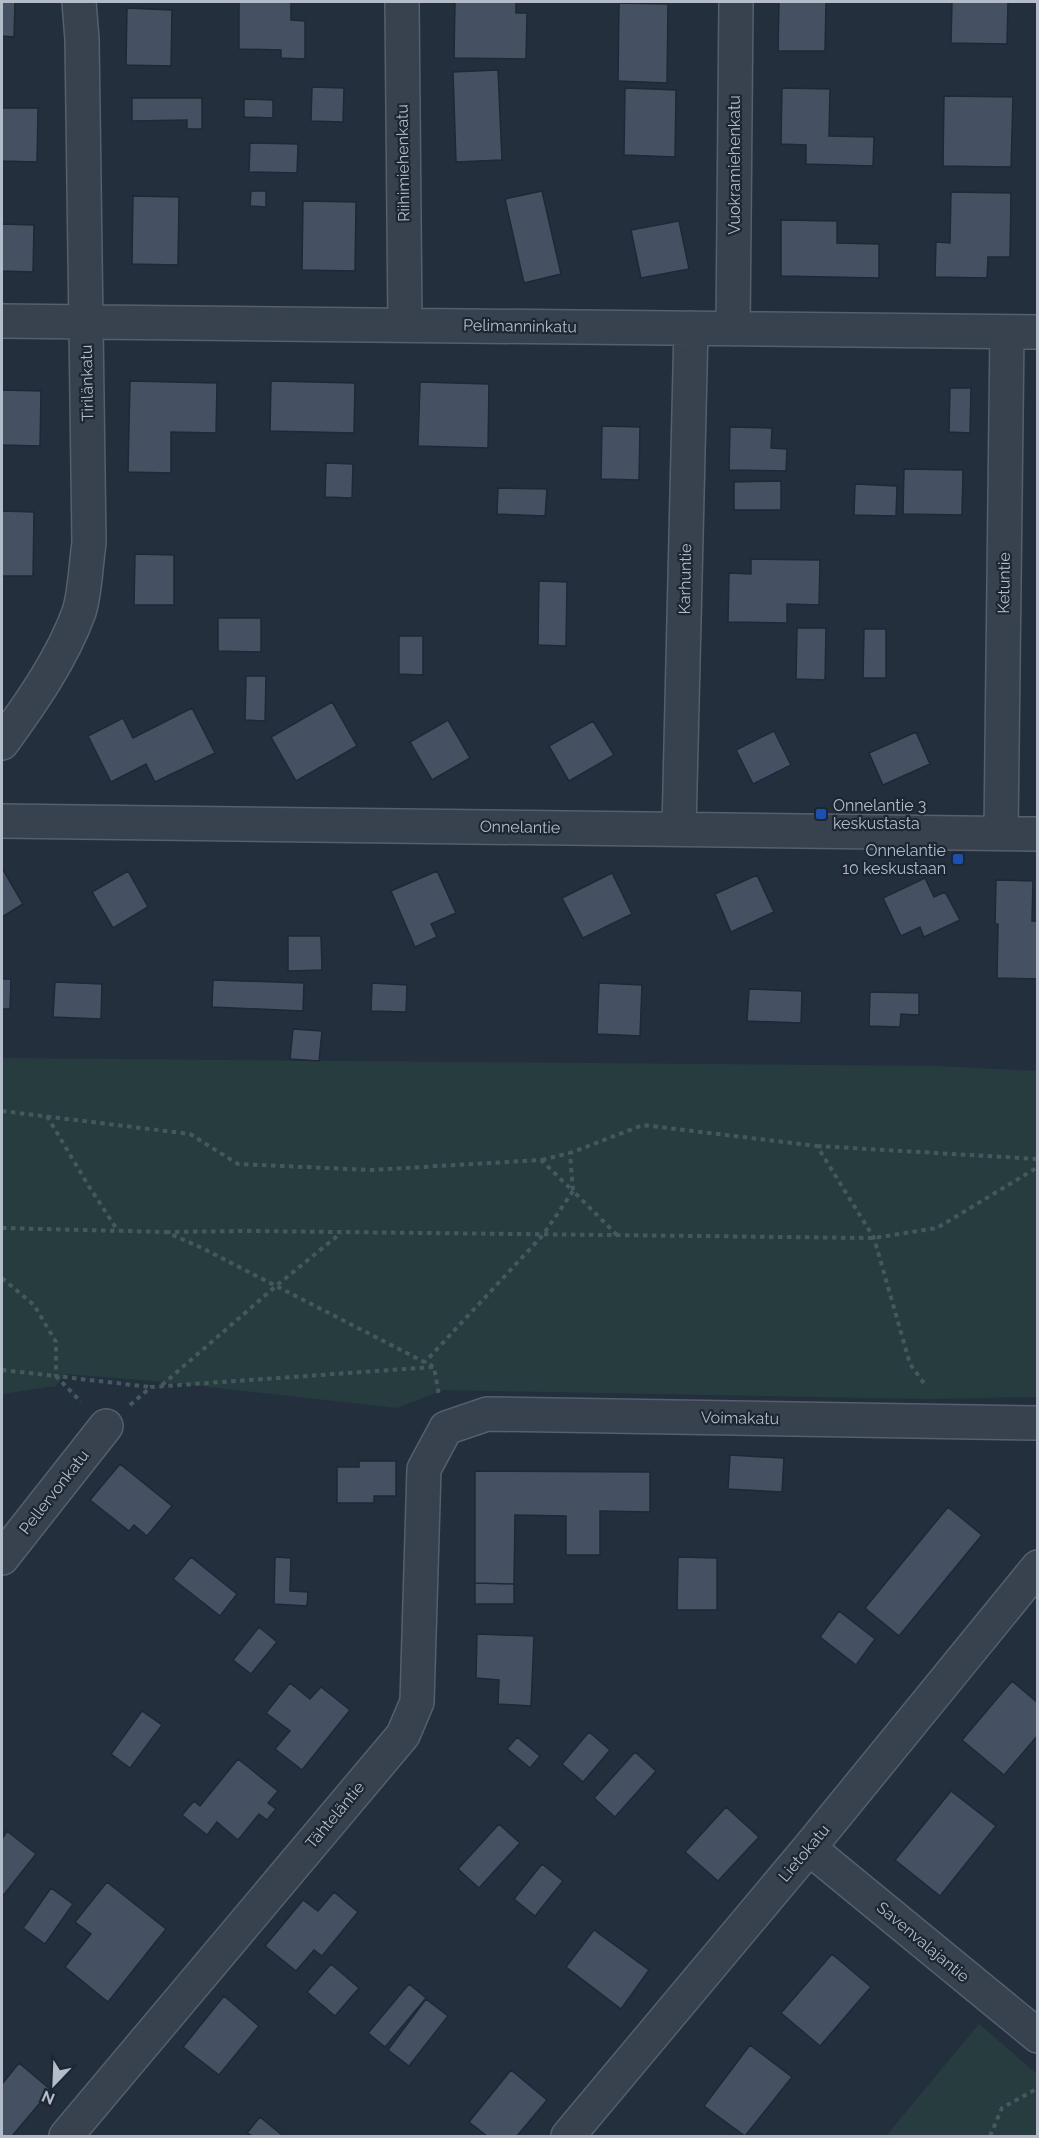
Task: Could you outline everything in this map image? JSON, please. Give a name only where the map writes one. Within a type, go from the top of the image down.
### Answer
[{"type":"street","name":"Tirilänkatu","points":[[2,743],[29,706],[55,663],[80,610],[89,543],[82,39],[79,2]]},
{"type":"street","name":"Riihimiehenkatu","points":[[402,2],[405,324]]},
{"type":"street","name":"Vuokramiehenkatu","points":[[733,329],[736,2]]},
{"type":"street","name":"Pelimanninkatu","points":[[2,321],[1022,332]]},
{"type":"street","name":"Karhuntie","points":[[679,829],[691,328]]},
{"type":"street","name":"Ketuntie","points":[[1001,834],[1022,332]]},
{"type":"street","name":"Onnelantie","points":[[2,821],[1038,834]]},
{"type":"street","name":"Voimakatu","points":[[446,1428],[487,1414],[1038,1423]]},
{"type":"street","name":"Pellervonkatu","points":[[2,1558],[106,1426]]},
{"type":"street","name":"Tähteläntie","points":[[66,2136],[403,1735],[417,1702],[424,1469],[446,1428]]},
{"type":"street","name":"Lietokatu","points":[[568,2136],[809,1848],[1038,1567]]},
{"type":"street","name":"Savenvalajantie","points":[[809,1848],[1038,2036]]},
{"type":"path","points":[[2,1111],[190,1134],[238,1164],[371,1170],[541,1160],[570,1153],[643,1125],[817,1146],[1038,1159]]},
{"type":"path","points":[[47,1116],[118,1231]]},
{"type":"path","points":[[817,1146],[874,1238],[910,1364],[951,1421]]},
{"type":"path","points":[[425,1362],[543,1234],[573,1191],[570,1153]]},
{"type":"path","points":[[541,1160],[617,1235]]},
{"type":"path","points":[[2,1228],[166,1232],[874,1238],[937,1228],[1038,1167]]},
{"type":"path","points":[[166,1232],[434,1367],[446,1428]]},
{"type":"path","points":[[162,1386],[276,1286],[342,1232]]},
{"type":"path","points":[[2,1278],[34,1305],[56,1342],[56,1376],[106,1426],[151,1387]]},
{"type":"path","points":[[2,1370],[151,1387],[434,1367]]},
{"type":"path","points":[[990,2136],[1002,2108],[1038,2088]]},
{"type":"green space","points":[[2,1058],[937,1066],[1037,1071],[1037,1397],[930,1399],[443,1390],[397,1408],[154,1381],[65,1374],[56,1386],[2,1394]]},
{"type":"green space","points":[[979,2024],[1037,2074],[1037,2136],[886,2136]]},
{"type":"building","points":[[2,2],[15,2],[14,37],[2,36]]},
{"type":"building","points":[[239,2],[291,2],[291,20],[305,21],[305,59],[281,58],[281,50],[239,49]]},
{"type":"building","points":[[455,2],[516,2],[516,13],[527,13],[526,59],[454,58]]},
{"type":"building","points":[[779,2],[826,2],[825,51],[778,51]]},
{"type":"building","points":[[952,2],[1008,2],[1007,44],[951,43]]},
{"type":"building","points":[[619,3],[668,4],[667,83],[618,81]]},
{"type":"building","points":[[127,8],[172,10],[171,66],[126,65]]},
{"type":"building","points":[[498,70],[502,160],[456,162],[453,72]]},
{"type":"building","points":[[312,87],[344,88],[343,122],[311,121]]},
{"type":"building","points":[[625,88],[676,90],[675,157],[624,155]]},
{"type":"building","points":[[782,88],[830,89],[829,136],[874,137],[873,166],[806,164],[806,145],[781,144]]},
{"type":"building","points":[[944,96],[1013,97],[1011,167],[943,166]]},
{"type":"building","points":[[132,98],[202,98],[202,129],[187,129],[187,120],[132,121]]},
{"type":"building","points":[[244,99],[273,100],[273,118],[244,117]]},
{"type":"building","points":[[2,108],[38,108],[37,162],[2,161]]},
{"type":"building","points":[[250,143],[298,144],[297,173],[249,172]]},
{"type":"building","points":[[251,191],[266,191],[266,207],[250,206]]},
{"type":"building","points":[[542,191],[561,274],[524,283],[505,199]]},
{"type":"building","points":[[951,192],[1011,193],[1010,257],[988,257],[987,278],[935,277],[936,242],[950,243]]},
{"type":"building","points":[[133,196],[179,197],[178,265],[132,264]]},
{"type":"building","points":[[303,201],[356,202],[355,271],[302,270]]},
{"type":"building","points":[[781,220],[837,221],[837,243],[879,244],[879,278],[781,276]]},
{"type":"building","points":[[679,221],[689,269],[641,278],[631,230]]},
{"type":"building","points":[[2,224],[34,225],[33,272],[2,271]]},
{"type":"building","points":[[130,381],[217,383],[216,433],[171,432],[171,473],[128,472]]},
{"type":"building","points":[[271,381],[355,383],[354,433],[270,431]]},
{"type":"building","points":[[420,382],[489,384],[488,448],[418,446]]},
{"type":"building","points":[[950,388],[971,388],[970,433],[949,432]]},
{"type":"building","points":[[2,390],[41,391],[40,446],[2,445]]},
{"type":"building","points":[[602,426],[640,427],[639,480],[601,479]]},
{"type":"building","points":[[730,427],[772,428],[771,448],[787,449],[786,471],[729,470]]},
{"type":"building","points":[[326,463],[353,464],[352,498],[325,497]]},
{"type":"building","points":[[904,469],[963,470],[962,515],[903,514]]},
{"type":"building","points":[[781,481],[781,510],[734,510],[734,482]]},
{"type":"building","points":[[855,484],[897,486],[896,516],[854,515]]},
{"type":"building","points":[[498,488],[547,489],[545,516],[497,514]]},
{"type":"building","points":[[2,511],[34,512],[33,576],[2,576]]},
{"type":"building","points":[[135,554],[174,555],[174,605],[134,605]]},
{"type":"building","points":[[751,559],[820,560],[819,605],[787,604],[787,623],[728,622],[729,573],[751,574]]},
{"type":"building","points":[[539,581],[567,582],[566,646],[538,645]]},
{"type":"building","points":[[218,618],[261,618],[261,652],[218,651]]},
{"type":"building","points":[[797,628],[826,628],[825,680],[796,679]]},
{"type":"building","points":[[864,629],[886,629],[886,678],[863,678]]},
{"type":"building","points":[[399,636],[423,636],[423,675],[399,674]]},
{"type":"building","points":[[246,676],[266,676],[265,721],[245,720]]},
{"type":"building","points":[[332,702],[357,746],[296,781],[271,737]]},
{"type":"building","points":[[192,708],[215,753],[155,782],[146,764],[111,782],[88,736],[123,718],[133,738]]},
{"type":"building","points":[[448,720],[470,758],[432,780],[410,742]]},
{"type":"building","points":[[593,721],[614,755],[569,781],[549,746]]},
{"type":"building","points":[[774,731],[791,765],[753,784],[736,750]]},
{"type":"building","points":[[916,732],[930,764],[883,785],[869,753]]},
{"type":"building","points":[[2,868],[23,904],[2,917]]},
{"type":"building","points":[[128,871],[148,907],[113,928],[92,892]]},
{"type":"building","points":[[437,871],[456,913],[431,924],[437,937],[415,947],[391,891]]},
{"type":"building","points":[[612,873],[632,914],[583,938],[562,898]]},
{"type":"building","points":[[757,875],[774,912],[731,932],[715,894]]},
{"type":"building","points":[[925,878],[934,897],[945,892],[960,920],[924,937],[920,927],[901,936],[883,898]]},
{"type":"building","points":[[996,880],[1033,881],[1032,921],[1038,921],[1038,979],[997,978]]},
{"type":"building","points":[[288,936],[321,936],[322,970],[288,971]]},
{"type":"building","points":[[2,979],[11,979],[10,1009],[2,1009]]},
{"type":"building","points":[[213,980],[304,983],[303,1011],[212,1007]]},
{"type":"building","points":[[55,982],[102,984],[101,1019],[53,1017]]},
{"type":"building","points":[[372,983],[407,985],[406,1012],[371,1011]]},
{"type":"building","points":[[599,983],[642,985],[640,1036],[597,1034]]},
{"type":"building","points":[[749,989],[802,991],[801,1023],[747,1021]]},
{"type":"building","points":[[870,992],[919,993],[919,1015],[901,1014],[900,1027],[869,1026]]},
{"type":"building","points":[[293,1029],[322,1031],[319,1061],[290,1059]]},
{"type":"building","points":[[730,1455],[784,1458],[782,1492],[728,1489]]},
{"type":"building","points":[[359,1461],[396,1461],[396,1496],[374,1496],[374,1503],[337,1503],[337,1467],[359,1467]]},
{"type":"building","points":[[120,1464],[172,1506],[147,1536],[134,1525],[129,1531],[90,1500]]},
{"type":"building","points":[[475,1471],[650,1472],[650,1512],[600,1511],[600,1555],[566,1555],[566,1516],[515,1515],[514,1584],[475,1583]]},
{"type":"building","points":[[948,1507],[982,1535],[899,1636],[865,1608]]},
{"type":"building","points":[[191,1557],[237,1594],[220,1616],[173,1579]]},
{"type":"building","points":[[275,1557],[291,1558],[290,1591],[308,1592],[307,1606],[274,1604]]},
{"type":"building","points":[[678,1557],[717,1558],[717,1610],[677,1610]]},
{"type":"building","points":[[475,1583],[514,1584],[514,1604],[475,1604]]},
{"type":"building","points":[[839,1611],[875,1639],[856,1665],[820,1637]]},
{"type":"building","points":[[259,1627],[277,1642],[251,1674],[233,1660]]},
{"type":"building","points":[[477,1634],[534,1636],[531,1706],[498,1704],[499,1680],[476,1678]]},
{"type":"building","points":[[1012,1681],[1038,1703],[1038,1735],[1004,1775],[962,1740]]},
{"type":"building","points":[[290,1683],[310,1699],[321,1687],[350,1710],[302,1770],[275,1749],[290,1731],[266,1713]]},
{"type":"building","points":[[142,1711],[162,1725],[130,1768],[111,1754]]},
{"type":"building","points":[[589,1732],[610,1750],[583,1782],[562,1764]]},
{"type":"building","points":[[517,1737],[540,1756],[530,1768],[507,1749]]},
{"type":"building","points":[[635,1752],[656,1771],[615,1817],[594,1798]]},
{"type":"building","points":[[238,1759],[278,1791],[268,1803],[276,1809],[267,1820],[259,1814],[238,1840],[217,1822],[207,1835],[182,1815],[194,1801],[200,1806]]},
{"type":"building","points":[[951,1791],[996,1826],[940,1896],[895,1860]]},
{"type":"building","points":[[726,1807],[759,1837],[718,1881],[685,1852]]},
{"type":"building","points":[[499,1824],[520,1843],[479,1888],[458,1869]]},
{"type":"building","points":[[7,1831],[36,1854],[2,1897],[2,1839]]},
{"type":"building","points":[[542,1864],[563,1881],[535,1916],[514,1899]]},
{"type":"building","points":[[107,1882],[166,1929],[108,2002],[65,1967],[91,1934],[75,1922]]},
{"type":"building","points":[[51,1888],[73,1904],[45,1944],[23,1928]]},
{"type":"building","points":[[334,1892],[358,1912],[322,1956],[314,1950],[296,1971],[265,1946],[303,1900],[318,1911]]},
{"type":"building","points":[[594,1930],[649,1970],[621,2009],[566,1967]]},
{"type":"building","points":[[832,1954],[871,1987],[820,2046],[781,2013]]},
{"type":"building","points":[[331,1964],[359,1988],[335,2016],[307,1992]]},
{"type":"building","points":[[409,1984],[426,1998],[385,2047],[368,2033]]},
{"type":"building","points":[[224,1996],[259,2026],[219,2075],[183,2047]]},
{"type":"building","points":[[426,1999],[448,2016],[409,2066],[388,2050]]},
{"type":"building","points":[[750,2045],[792,2077],[745,2136],[704,2106]]},
{"type":"building","points":[[19,2063],[51,2090],[12,2136],[2,2136],[2,2084]]},
{"type":"building","points":[[511,2070],[547,2100],[517,2136],[487,2136],[469,2122]]},
{"type":"building","points":[[260,2117],[283,2136],[252,2136],[247,2133]]},
{"type":"place","name":"Onnelantie 3 keskustasta","points":[[821,814]]},
{"type":"place","name":"Onnelantie 10 keskustaan","points":[[958,859]]}]
